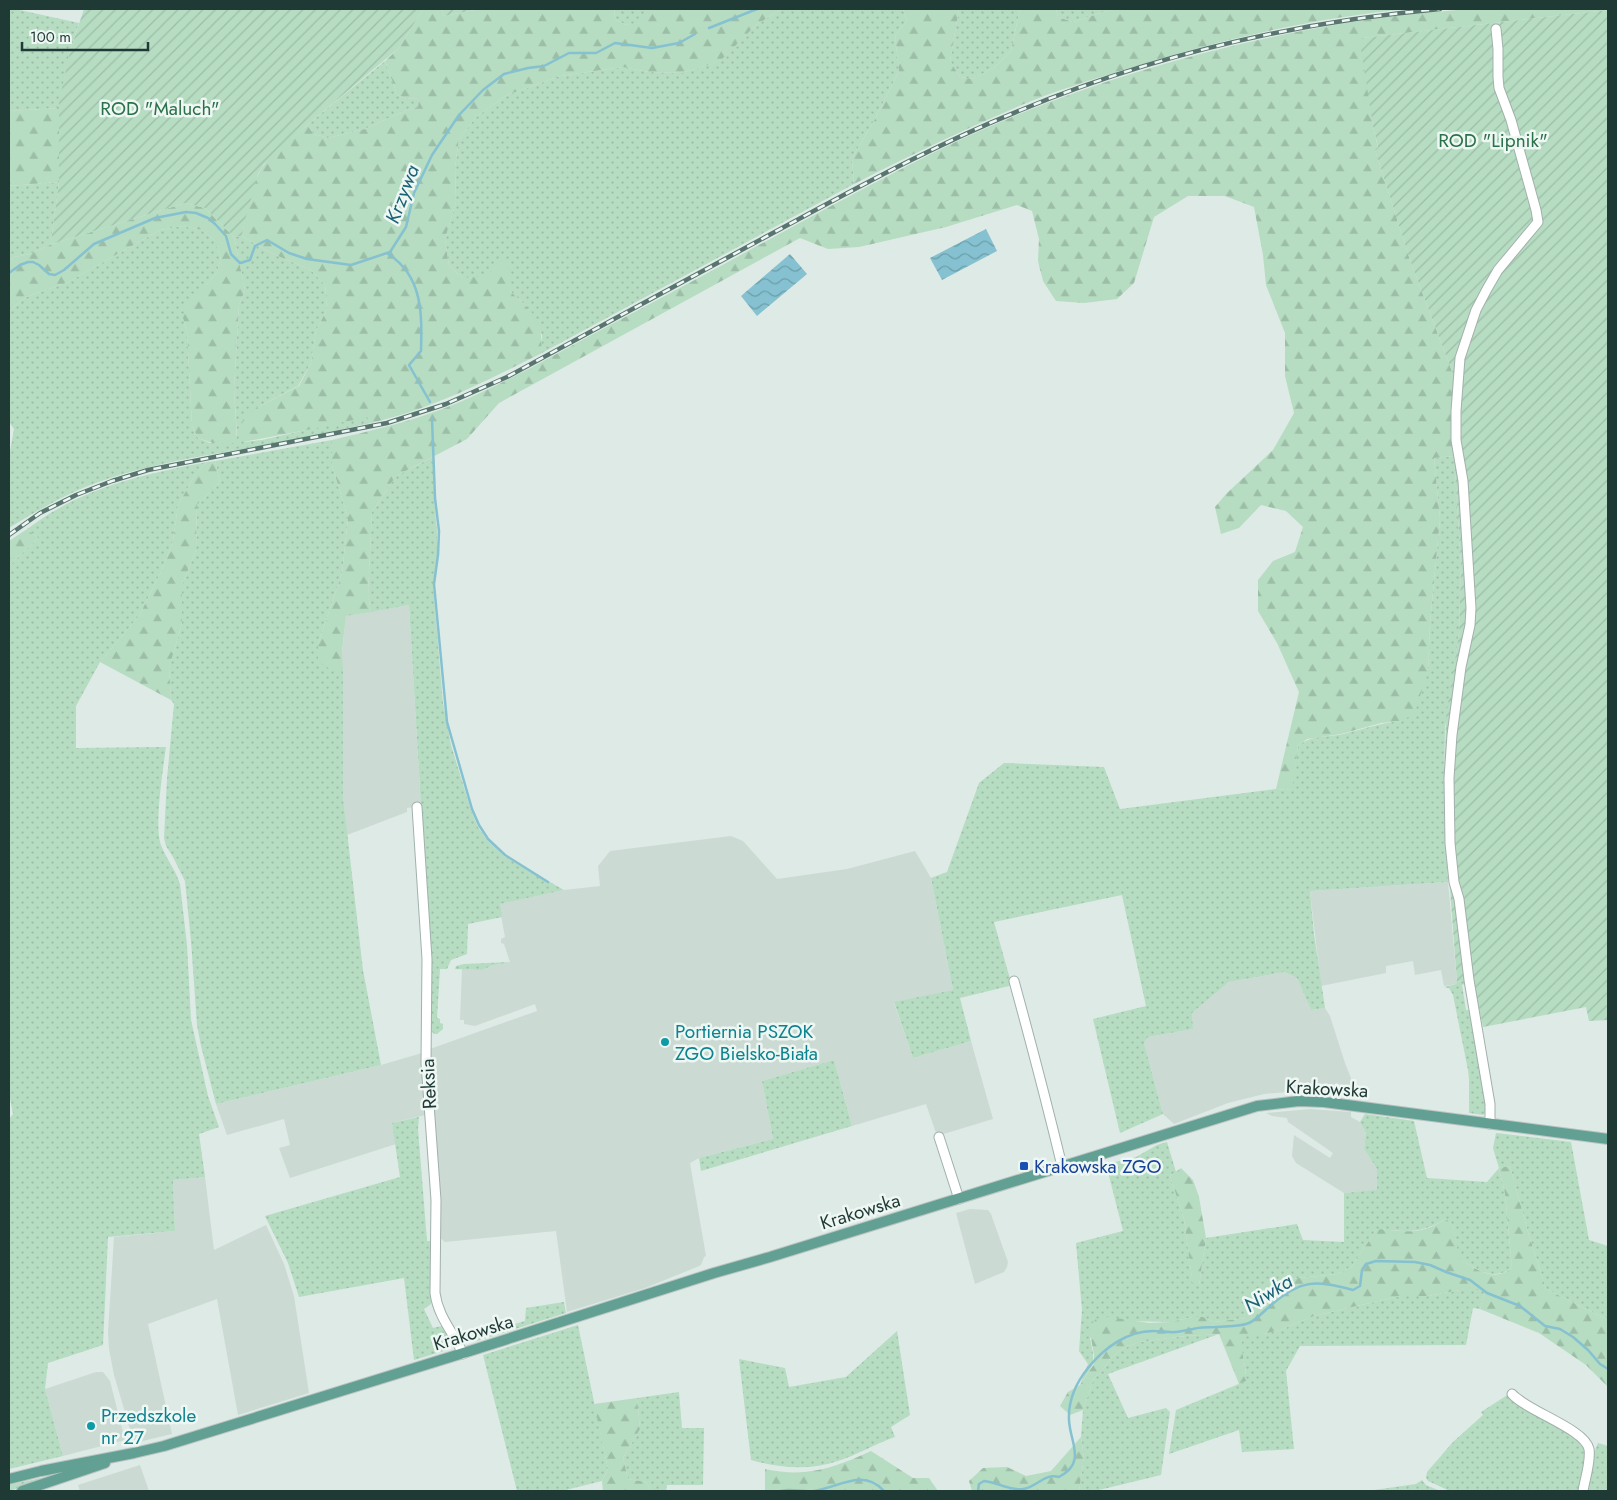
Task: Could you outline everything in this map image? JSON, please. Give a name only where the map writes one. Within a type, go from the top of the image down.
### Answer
[{"type":"main road","name":"Krakowska","points":[[22,1491],[134,1454],[463,1354],[714,1273],[959,1199],[1230,1113],[1274,1103],[1324,1102],[1608,1139]]},
{"type":"main road","name":"Krakowska","points":[[9,1479],[41,1471],[134,1454]]},
{"type":"street","points":[[1490,1124],[1490,1104],[1469,980],[1459,899],[1454,882],[1449,811],[1452,735],[1471,608],[1463,481],[1456,440],[1456,411],[1460,358],[1476,310],[1502,265],[1538,222],[1511,120],[1499,88],[1496,29]]},
{"type":"street","name":"Reksia","points":[[417,807],[428,959],[426,1063],[436,1200],[434,1293],[440,1313],[463,1354]]},
{"type":"street","points":[[1014,982],[1025,1026],[1037,1061],[1062,1166]]},
{"type":"street","points":[[939,1137],[959,1199]]},
{"type":"street","points":[[1512,1394],[1521,1403],[1576,1433],[1587,1443],[1589,1456],[1583,1491]]},
{"type":"shaded area","points":[[409,605],[421,806],[407,808],[407,812],[347,835],[343,797],[342,652],[346,616]]},
{"type":"shaded area","points":[[731,836],[743,841],[777,879],[847,869],[915,851],[931,878],[953,990],[894,1003],[913,1058],[971,1041],[993,1119],[937,1136],[926,1104],[852,1126],[834,1060],[762,1081],[773,1139],[699,1158],[690,1163],[706,1256],[701,1265],[645,1288],[567,1312],[556,1231],[445,1242],[439,1237],[430,1049],[537,1011],[535,1004],[475,1026],[464,1024],[464,1020],[460,1020],[462,969],[482,970],[510,962],[504,944],[501,943],[501,939],[505,937],[499,904],[564,890],[600,886],[598,866],[610,851]]},
{"type":"shaded area","points":[[1448,882],[1456,984],[1444,986],[1441,970],[1415,975],[1413,961],[1386,966],[1386,973],[1321,986],[1310,891]]},
{"type":"shaded area","points":[[1284,972],[1297,978],[1311,1010],[1325,1008],[1330,1016],[1345,1063],[1359,1098],[1301,1091],[1264,1094],[1228,1103],[1174,1124],[1163,1114],[1144,1043],[1148,1037],[1193,1029],[1192,1013],[1229,982]]},
{"type":"shaded area","points":[[422,1053],[425,1115],[392,1123],[396,1144],[290,1178],[279,1148],[290,1145],[284,1119],[227,1135],[216,1104],[381,1065]]},
{"type":"shaded area","points":[[1310,1109],[1351,1112],[1351,1117],[1360,1122],[1366,1133],[1364,1149],[1377,1169],[1377,1191],[1344,1193],[1296,1163],[1292,1156],[1294,1135],[1330,1158],[1333,1153],[1288,1122],[1287,1118],[1272,1116],[1266,1113]]},
{"type":"shaded area","points":[[205,1177],[214,1250],[266,1225],[284,1264],[294,1296],[309,1393],[238,1415],[217,1299],[148,1324],[172,1434],[134,1443],[114,1375],[109,1349],[108,1332],[114,1237],[175,1231],[173,1180]]},
{"type":"shaded area","points":[[970,1209],[988,1210],[991,1214],[1008,1262],[1004,1272],[975,1284],[956,1213]]},
{"type":"shaded area","points":[[96,1372],[103,1372],[110,1381],[125,1440],[63,1456],[45,1389]]},
{"type":"shaded area","points":[[140,1465],[149,1491],[80,1491],[78,1485]]},
{"type":"green space","points":[[9,9],[79,23],[70,51],[59,108],[9,111]]},
{"type":"green space","name":"ROD \"Maluch\"","points":[[84,9],[423,9],[399,48],[307,125],[264,164],[258,174],[242,236],[234,237],[205,208],[185,203],[52,244],[59,182],[59,102],[70,51]]},
{"type":"green space","points":[[423,9],[441,9],[444,16],[480,9],[615,9],[614,19],[626,25],[640,22],[646,9],[782,9],[756,25],[719,62],[681,73],[649,72],[622,67],[560,76],[507,95],[476,117],[459,139],[455,167],[456,202],[445,239],[449,266],[463,278],[486,276],[503,261],[511,269],[510,291],[531,312],[538,324],[541,332],[542,353],[458,393],[394,417],[371,423],[367,417],[243,442],[241,434],[243,418],[258,407],[299,386],[311,363],[316,331],[327,309],[325,285],[311,270],[273,254],[242,236],[256,180],[268,160],[307,125],[314,134],[328,138],[365,129],[404,111],[418,107],[419,99],[403,98],[397,94],[385,61],[399,48]]},
{"type":"green space","points":[[441,9],[480,9],[444,16]]},
{"type":"green space","points":[[615,9],[646,9],[640,23],[626,25],[614,19]]},
{"type":"green space","points":[[782,9],[903,9],[907,21],[895,35],[899,71],[875,119],[852,158],[854,184],[542,353],[542,335],[523,303],[510,291],[503,261],[486,277],[463,278],[449,266],[445,239],[456,202],[455,167],[459,139],[476,117],[507,95],[560,76],[622,67],[649,72],[681,73],[718,62],[756,25]]},
{"type":"green space","points":[[903,9],[959,9],[950,61],[960,77],[973,79],[995,67],[1011,51],[1020,9],[1056,9],[1058,17],[1073,22],[1113,9],[1408,9],[1335,18],[1264,32],[1193,49],[1097,78],[1044,96],[998,115],[854,184],[852,158],[875,119],[899,71],[895,35],[907,21]]},
{"type":"green space","points":[[959,9],[1020,9],[1011,51],[995,67],[973,79],[960,77],[950,61]]},
{"type":"green space","points":[[1056,9],[1113,9],[1073,22],[1058,17]]},
{"type":"green space","points":[[1470,9],[1608,10],[1362,38],[1373,126],[1378,148],[1375,150],[1410,260],[1456,382],[1452,417],[1454,456],[1434,458],[1440,519],[1430,623],[1428,672],[1414,714],[1401,721],[1381,723],[1341,734],[1307,739],[1298,746],[1292,790],[1276,789],[1299,692],[1277,643],[1258,611],[1258,580],[1273,561],[1295,552],[1303,527],[1286,511],[1261,505],[1239,528],[1221,534],[1215,507],[1226,494],[1273,450],[1294,413],[1285,376],[1285,333],[1266,285],[1263,255],[1254,207],[1225,196],[1188,196],[1154,217],[1134,283],[1117,299],[1084,303],[1056,301],[1043,281],[1038,261],[1039,239],[1032,211],[1017,205],[946,227],[859,247],[828,249],[800,238],[499,403],[467,439],[396,476],[372,512],[368,595],[371,612],[346,616],[342,651],[343,670],[332,670],[323,665],[318,658],[318,644],[342,573],[348,518],[332,465],[332,440],[417,418],[466,400],[528,369],[909,165],[1018,115],[1074,93],[1131,74],[1247,42],[1378,18]]},
{"type":"green space","name":"ROD \"Lipnik\"","points":[[1608,10],[1608,1020],[1589,1021],[1586,1007],[1483,1027],[1473,979],[1457,982],[1444,810],[1446,717],[1459,634],[1461,565],[1453,442],[1456,382],[1410,260],[1375,150],[1378,147],[1361,49],[1362,38]]},
{"type":"green space","points":[[385,61],[397,94],[403,98],[419,99],[418,107],[404,111],[365,129],[328,138],[314,134],[307,125]]},
{"type":"green space","points":[[59,108],[59,182],[9,186],[9,111]]},
{"type":"green space","points":[[59,182],[52,244],[30,254],[14,257],[9,261],[9,186]]},
{"type":"green space","points":[[185,203],[205,208],[234,237],[245,290],[239,305],[234,388],[237,442],[227,444],[198,438],[192,426],[187,332],[183,318],[186,301],[206,285],[217,272],[221,257],[214,240],[202,230],[182,226],[160,230],[66,283],[26,297],[9,311],[9,261],[14,257],[30,254],[52,244]]},
{"type":"green space","points":[[182,226],[202,230],[214,240],[221,257],[217,272],[183,318],[187,332],[192,426],[198,438],[210,443],[237,436],[234,388],[239,305],[245,290],[234,237],[242,236],[273,254],[311,270],[325,285],[327,309],[316,331],[311,363],[298,386],[258,407],[243,442],[262,440],[367,416],[371,423],[283,442],[183,460],[117,476],[85,487],[62,498],[9,528],[9,457],[14,429],[9,422],[9,311],[26,297],[66,283],[160,230]]},
{"type":"green space","points":[[332,440],[332,465],[348,518],[342,573],[318,644],[332,670],[343,670],[343,797],[363,970],[381,1065],[216,1104],[197,1025],[185,881],[166,846],[164,838],[174,704],[171,700],[169,668],[182,623],[182,585],[196,550],[197,505],[220,482],[215,461]]},
{"type":"green space","points":[[1454,456],[1461,565],[1459,634],[1445,728],[1444,810],[1448,882],[1310,891],[1314,934],[1325,1008],[1311,1010],[1297,978],[1284,972],[1229,982],[1192,1013],[1193,1029],[1148,1037],[1144,1043],[1163,1114],[1120,1133],[1093,1019],[1146,1006],[1122,895],[994,922],[1013,985],[960,998],[971,1041],[913,1058],[894,1002],[953,990],[931,878],[947,872],[979,783],[1004,763],[1104,767],[1120,809],[1276,789],[1291,790],[1298,746],[1304,742],[1314,738],[1343,734],[1401,721],[1428,672],[1430,623],[1440,519],[1434,458]]},
{"type":"green space","points":[[433,457],[437,556],[433,585],[443,703],[451,745],[471,810],[478,827],[487,840],[504,856],[564,890],[500,904],[502,917],[468,924],[467,954],[451,960],[447,969],[440,969],[437,1018],[443,1024],[443,1029],[437,1034],[434,1034],[430,1029],[432,969],[409,605],[371,612],[368,595],[372,512],[396,476]]},
{"type":"green space","points":[[215,461],[220,482],[197,505],[196,550],[182,585],[182,623],[169,668],[171,700],[100,662],[139,616],[161,572],[173,541],[178,505],[195,475],[207,462]]},
{"type":"green space","points":[[207,462],[195,475],[178,505],[173,541],[161,572],[139,616],[100,662],[76,706],[76,748],[166,747],[160,797],[159,836],[163,850],[180,884],[187,945],[191,1020],[208,1096],[219,1127],[199,1134],[205,1177],[173,1180],[175,1231],[108,1237],[103,1345],[48,1363],[45,1389],[63,1456],[9,1469],[9,1119],[13,1114],[9,1094],[9,566],[38,538],[27,529],[49,514],[110,486],[168,470]]},
{"type":"green space","points":[[27,529],[38,538],[9,566],[9,541]]},
{"type":"green space","points":[[510,962],[482,970],[455,969],[456,966],[464,964]]},
{"type":"green space","points":[[1467,980],[1468,983],[1462,985],[1466,1010],[1472,1010],[1487,1101],[1486,1112],[1483,1115],[1469,1113],[1468,1070],[1453,995],[1449,988],[1444,987]]},
{"type":"green space","points":[[834,1060],[852,1126],[701,1171],[699,1158],[773,1139],[762,1081]]},
{"type":"green space","points":[[1365,1114],[1414,1121],[1427,1178],[1487,1182],[1499,1168],[1505,1194],[1512,1268],[1498,1274],[1491,1274],[1478,1270],[1458,1258],[1453,1225],[1446,1219],[1420,1230],[1377,1229],[1351,1267],[1337,1274],[1289,1279],[1246,1318],[1214,1322],[1203,1317],[1192,1317],[1171,1322],[1131,1321],[1090,1338],[1093,1359],[1091,1368],[1080,1385],[1088,1364],[1079,1351],[1082,1310],[1076,1243],[1123,1231],[1106,1164],[1136,1157],[1157,1145],[1167,1142],[1176,1172],[1170,1176],[1184,1219],[1193,1285],[1199,1285],[1206,1238],[1297,1224],[1303,1240],[1344,1242],[1344,1193],[1377,1190],[1377,1169],[1364,1149],[1366,1133],[1360,1122]]},
{"type":"green space","points":[[419,1117],[418,1129],[427,1241],[431,1241],[431,1304],[424,1309],[433,1328],[442,1326],[450,1338],[448,1339],[450,1345],[447,1350],[414,1360],[404,1278],[299,1297],[288,1263],[265,1216],[400,1177],[392,1123]]},
{"type":"green space","points":[[1496,1133],[1571,1142],[1589,1240],[1608,1246],[1608,1320],[1546,1289],[1510,1166],[1499,1168],[1493,1148]]},
{"type":"green space","points":[[1510,1166],[1546,1289],[1608,1320],[1608,1387],[1586,1365],[1539,1333],[1480,1309],[1485,1290],[1460,1290],[1428,1296],[1400,1296],[1314,1316],[1280,1330],[1264,1334],[1244,1334],[1242,1351],[1246,1381],[1239,1384],[1219,1334],[1139,1342],[1122,1349],[1110,1359],[1102,1371],[1094,1378],[1083,1410],[1070,1415],[1060,1406],[1068,1392],[1080,1385],[1094,1364],[1089,1327],[1096,1319],[1109,1317],[1149,1323],[1171,1322],[1192,1317],[1203,1317],[1214,1322],[1246,1318],[1289,1279],[1337,1274],[1351,1267],[1377,1229],[1420,1230],[1446,1219],[1453,1225],[1459,1258],[1485,1273],[1498,1274],[1505,1272],[1512,1268],[1505,1194],[1499,1168]]},
{"type":"green space","points":[[1181,1168],[1193,1180],[1199,1197],[1206,1238],[1199,1285],[1193,1286],[1184,1219],[1170,1176]]},
{"type":"green space","points":[[1460,1290],[1485,1290],[1480,1309],[1473,1308],[1466,1345],[1300,1346],[1286,1371],[1294,1449],[1242,1452],[1239,1430],[1169,1454],[1176,1410],[1246,1381],[1242,1351],[1243,1334],[1264,1334],[1280,1330],[1314,1316],[1400,1296],[1428,1296]]},
{"type":"green space","points":[[564,1302],[566,1313],[474,1342],[464,1339],[525,1321],[526,1308]]},
{"type":"green space","points":[[578,1325],[608,1469],[602,1481],[562,1491],[517,1491],[483,1355]]},
{"type":"green space","points":[[897,1331],[910,1415],[891,1427],[895,1437],[845,1459],[817,1466],[794,1467],[772,1465],[751,1460],[739,1359],[785,1368],[789,1387],[846,1377]]},
{"type":"green space","points":[[1219,1334],[1108,1374],[1128,1418],[1166,1408],[1170,1412],[1161,1475],[1095,1491],[1079,1491],[1084,1458],[1081,1437],[1083,1410],[1094,1378],[1102,1371],[1110,1359],[1122,1349],[1139,1342]]},
{"type":"green space","points":[[679,1392],[682,1428],[704,1428],[703,1485],[667,1485],[666,1491],[651,1491],[646,1482],[628,1479],[623,1458],[640,1429],[637,1398]]},
{"type":"green space","points":[[1509,1394],[1567,1431],[1586,1446],[1581,1491],[1450,1491],[1428,1481],[1426,1478],[1427,1472],[1453,1442],[1483,1415],[1481,1412]]},
{"type":"green space","points":[[637,1398],[640,1429],[623,1458],[628,1479],[646,1482],[651,1491],[603,1491],[602,1481],[608,1469],[594,1404]]},
{"type":"green space","points":[[1081,1437],[1084,1458],[1079,1491],[972,1491],[969,1481],[983,1468],[1007,1467],[1026,1476],[1051,1471]]},
{"type":"green space","points":[[1598,1443],[1608,1446],[1608,1491],[1586,1491],[1592,1457]]},
{"type":"green space","points":[[871,1451],[913,1478],[929,1478],[938,1491],[765,1491],[765,1469],[780,1472],[820,1470]]},
{"type":"green space","points":[[59,1474],[60,1476],[9,1491],[9,1485]]},
{"type":"green space","points":[[1422,1480],[1426,1485],[1440,1491],[1367,1491],[1416,1484]]},
{"type":"water","points":[[986,229],[997,251],[942,280],[930,258]]},
{"type":"water","points":[[790,254],[807,274],[757,316],[741,296]]},
{"type":"waterway","name":"Krzywa","points":[[709,28],[757,9]]},
{"type":"waterway","name":"Krzywa","points":[[9,273],[20,265],[33,262],[49,274],[55,275],[64,270],[94,244],[155,218],[186,212],[196,213],[208,218],[215,224],[226,236],[231,254],[240,263],[250,260],[255,246],[267,240],[289,253],[307,259],[351,265],[390,252],[406,227],[414,193],[432,155],[459,115],[483,90],[504,74],[544,66],[569,53],[596,53],[615,43],[652,48],[679,43],[695,34]]},
{"type":"waterway","points":[[388,254],[400,263],[408,273],[418,297],[421,323],[421,351],[409,365],[430,402]]},
{"type":"waterway","points":[[432,419],[435,498],[439,531],[434,584],[447,722],[472,809],[479,825],[488,839],[505,855],[548,882]]},
{"type":"waterway","name":"Niwka","points":[[978,1491],[979,1484],[984,1481],[1013,1489],[1023,1489],[1049,1477],[1059,1477],[1068,1471],[1073,1465],[1075,1458],[1069,1420],[1074,1392],[1094,1361],[1117,1342],[1145,1331],[1176,1332],[1201,1327],[1232,1326],[1249,1323],[1281,1297],[1300,1286],[1328,1284],[1353,1290],[1360,1286],[1362,1270],[1366,1264],[1376,1261],[1415,1262],[1430,1265],[1470,1280],[1487,1293],[1520,1306],[1545,1326],[1560,1329],[1573,1337],[1600,1364],[1608,1369]]},
{"type":"waterway","name":"Niwka","points":[[814,1491],[859,1480],[876,1484],[884,1491]]},
{"type":"waterway","name":"Niwka","points":[[781,1491],[806,1491]]},
{"type":"railway","points":[[9,535],[40,513],[76,495],[148,470],[387,423],[446,404],[507,377],[894,169],[957,138],[1071,90],[1174,57],[1279,32],[1386,15],[1440,9]]},
{"type":"place","name":"Portiernia PSZOK ZGO Bielsko-Biała","points":[[665,1042]]},
{"type":"place","name":"Krakowska ZGO","points":[[1024,1166]]},
{"type":"place","name":"Przedszkole nr 27","points":[[91,1426]]}]
